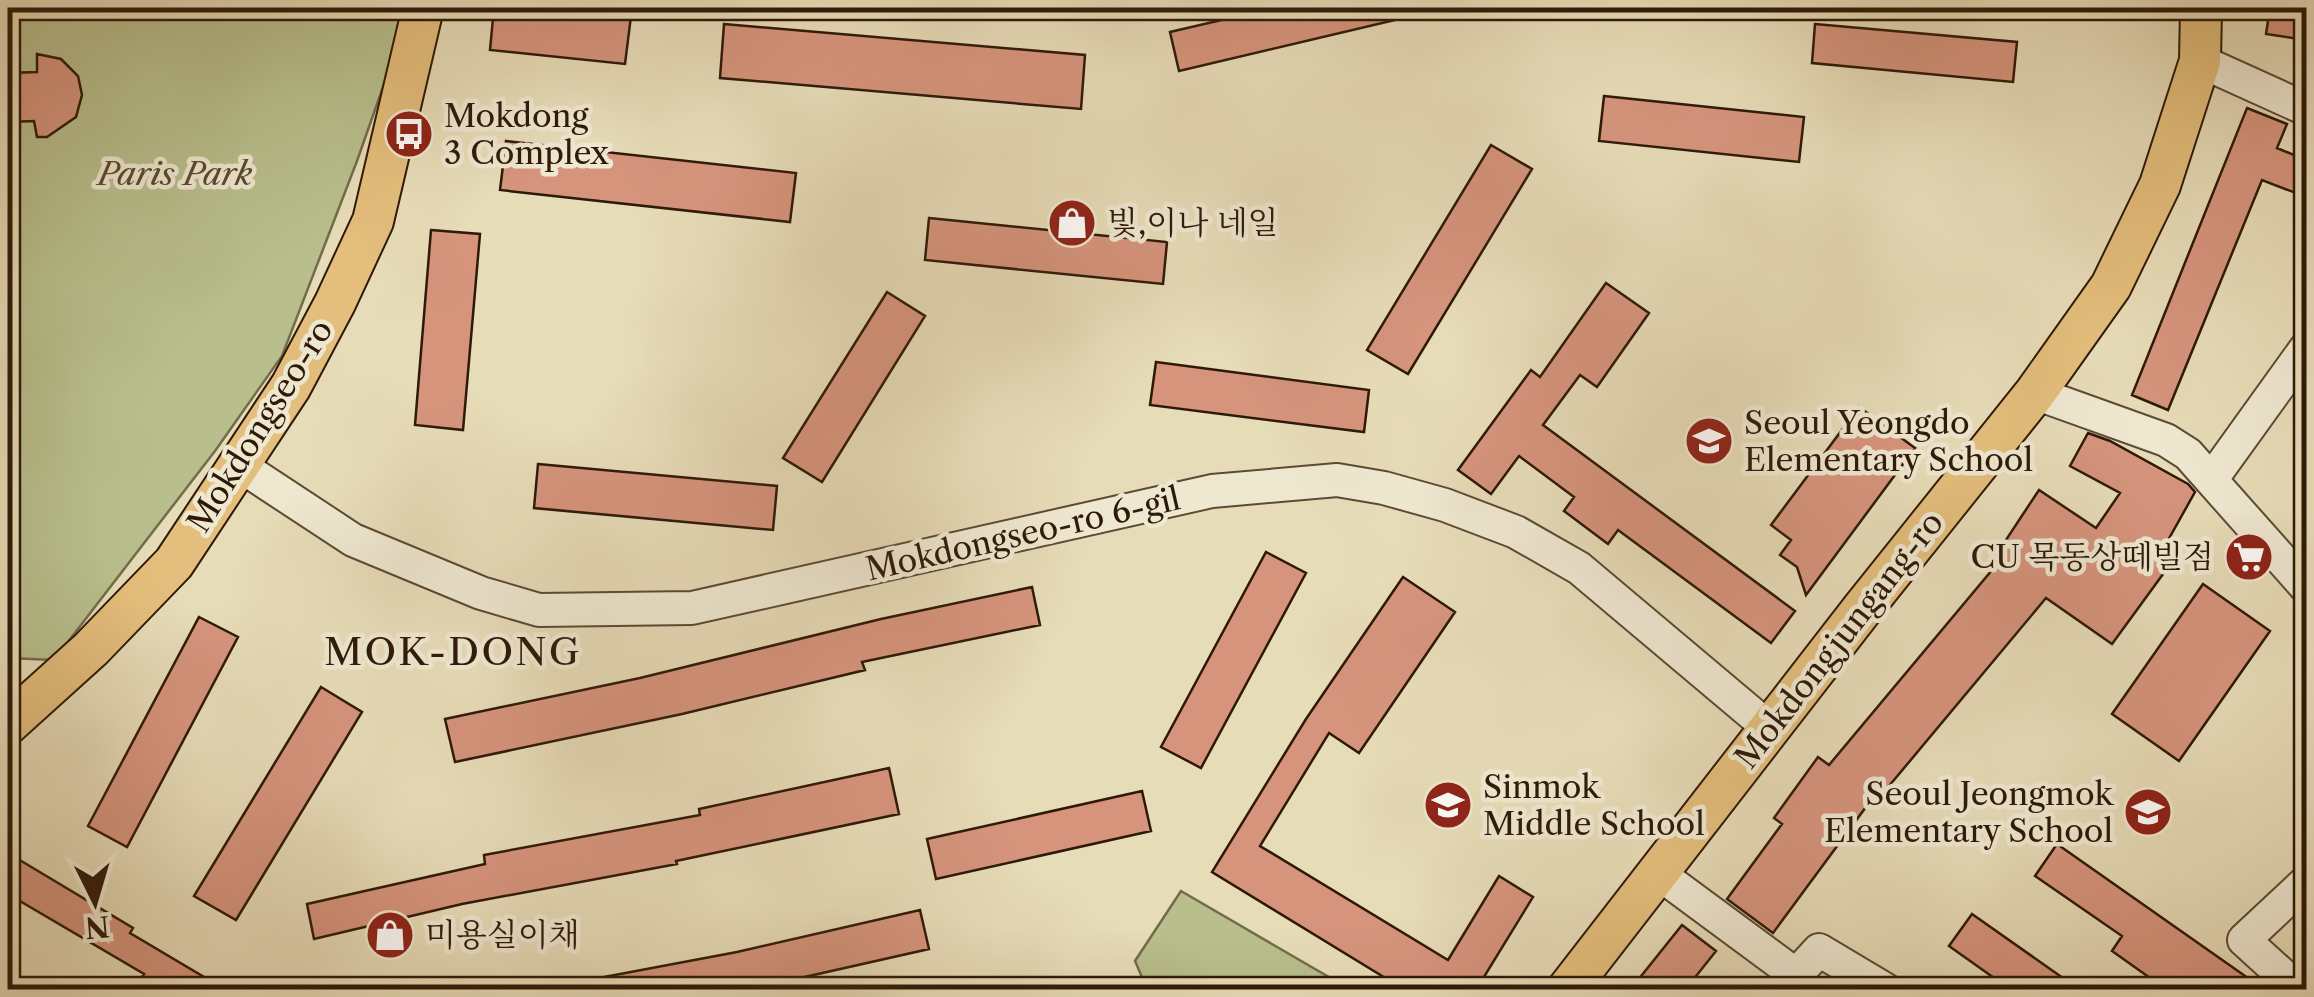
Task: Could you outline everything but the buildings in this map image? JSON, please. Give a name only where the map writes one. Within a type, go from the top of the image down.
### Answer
[{"type":"main road","name":"Mokdongseo-ro","points":[[8,723],[92,649],[174,563],[291,386],[373,220],[423,8]]},
{"type":"main road","name":"Mokdongjungang-ro","points":[[1566,990],[2034,393],[2111,286],[2160,185],[2200,61],[2202,8]]},
{"type":"street","points":[[2200,61],[2306,109]]},
{"type":"street","points":[[2211,480],[2306,348]]},
{"type":"street","points":[[2034,393],[2166,440],[2188,454],[2306,587]]},
{"type":"street","name":"Mokdongseo-ro 6-gil","points":[[239,465],[352,540],[480,593],[539,610],[692,608],[1212,491],[1337,480],[1353,482],[1445,504],[1516,532],[1580,568],[1770,728]]},
{"type":"street","points":[[1658,873],[1792,982],[1818,950],[1886,990]]},
{"type":"street","points":[[2299,990],[2244,940],[2306,882]]},
{"type":"green space","name":"Paris Park","points":[[8,8],[401,8],[396,50],[282,356],[215,451],[54,660],[8,658]]},
{"type":"green space","points":[[1181,891],[1339,983],[1335,990],[1147,989],[1135,961]]},
{"type":"place","name":"Mokdong 3 Complex","points":[[409,134]]},
{"type":"place","name":"빛,이나 네일","points":[[1072,223]]},
{"type":"place","name":"Seoul Yeongdo Elementary School","points":[[1709,441]]},
{"type":"place","name":"CU 목동상떼빌점","points":[[2249,557]]},
{"type":"place","name":"Sinmok Middle School","points":[[1448,805]]},
{"type":"place","name":"Seoul Jeongmok Elementary School","points":[[2148,812]]},
{"type":"place","name":"미용실이채","points":[[390,935]]},
{"type":"district","name":"MOK-DONG","points":[[453,652]]}]
